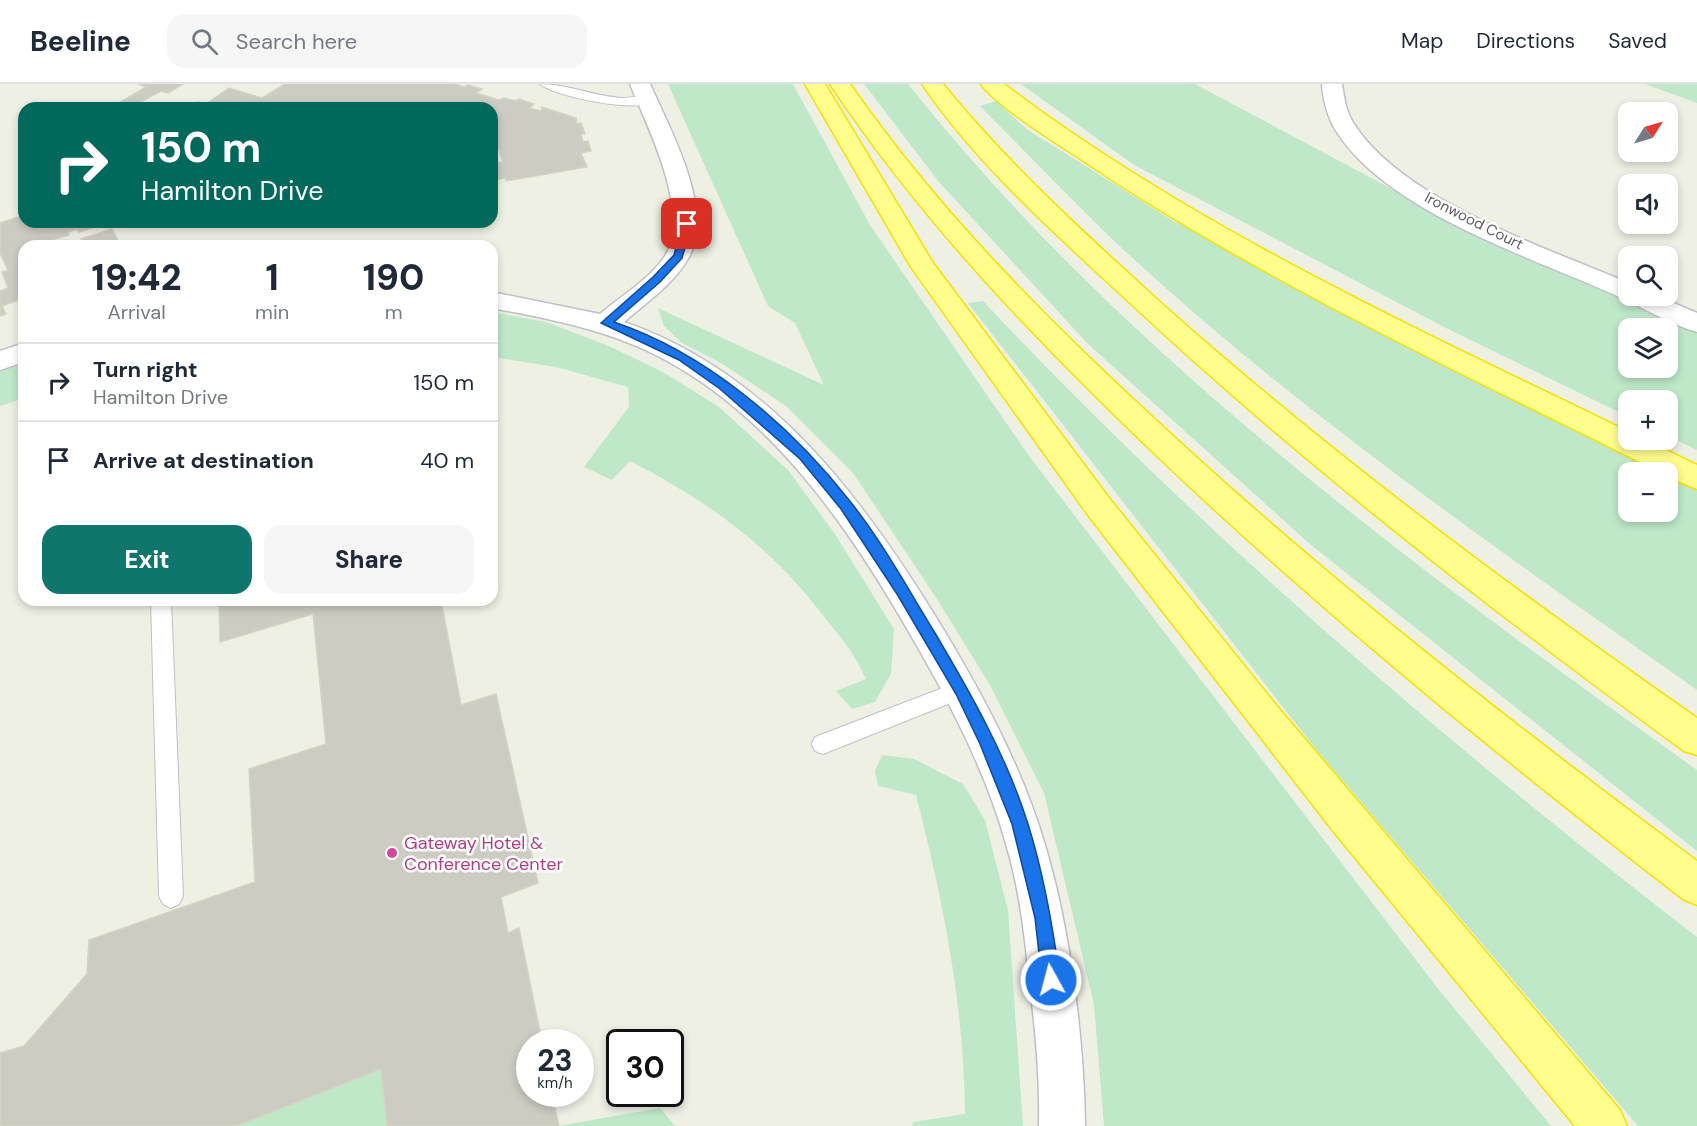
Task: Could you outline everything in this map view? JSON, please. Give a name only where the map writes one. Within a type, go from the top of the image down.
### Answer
[{"type":"highway","points":[[815,84],[881,197],[940,290],[1066,461],[1250,701],[1604,1126]]},
{"type":"highway","points":[[840,84],[862,119],[987,269],[1081,366],[1187,467],[1306,573],[1452,696],[1697,885]]},
{"type":"highway","points":[[932,84],[1001,164],[1077,239],[1173,329],[1276,419],[1529,620],[1697,739]]},
{"type":"highway","points":[[991,84],[1097,161],[1191,220],[1406,334],[1697,478]]},
{"type":"street","name":"Ironwood Court","points":[[1332,84],[1334,102],[1343,125],[1362,150],[1387,172],[1433,203],[1485,229],[1618,287]]},
{"type":"street","points":[[606,323],[656,280],[678,255],[687,224],[685,201],[644,93]]},
{"type":"street","points":[[498,301],[606,323],[634,332],[683,357],[756,412],[804,456],[846,505],[902,590],[961,690],[987,742],[1020,824],[1043,918],[1056,1021],[1062,1126]]},
{"type":"street","points":[[1659,306],[1697,322]]},
{"type":"street","points":[[0,361],[18,354]]},
{"type":"lane","points":[[546,84],[604,102],[625,104],[644,93]]},
{"type":"lane","points":[[161,606],[171,896]]},
{"type":"lane","points":[[823,744],[961,690]]},
{"type":"green space","points":[[668,84],[793,84],[870,225],[1029,456],[1436,986],[1551,1126],[1104,1126],[1094,1005],[1044,793],[990,685],[935,596],[853,473],[786,406],[721,363],[682,343],[664,326],[658,308],[824,385],[795,323],[768,306]]},
{"type":"green space","points":[[864,84],[908,84],[992,183],[1083,278],[1179,368],[1278,454],[1381,536],[1486,616],[1697,770],[1697,851],[1311,545],[1088,344],[939,182]]},
{"type":"green space","points":[[1021,84],[1195,84],[1407,197],[1618,293],[1618,306],[1646,306],[1673,318],[1618,318],[1618,378],[1678,378],[1678,320],[1697,329],[1697,450],[1678,441],[1678,390],[1618,390],[1618,412],[1446,328],[1134,165]]},
{"type":"green space","points":[[1645,84],[1697,84],[1697,103]]},
{"type":"green space","points":[[996,101],[1028,130],[1172,220],[1618,450],[1645,462],[1618,462],[1618,522],[1678,522],[1678,479],[1697,489],[1697,690],[1411,486],[1272,378],[1205,322],[1098,226],[980,106]]},
{"type":"green space","points":[[983,301],[1152,471],[1328,633],[1510,788],[1697,937],[1697,1126],[1638,1126],[1314,747],[968,303]]},
{"type":"green space","points":[[498,313],[546,322],[609,346],[663,372],[719,407],[788,470],[835,534],[894,629],[891,674],[875,702],[852,709],[836,691],[866,679],[858,662],[804,592],[760,547],[737,528],[686,493],[630,461],[612,480],[584,467],[629,407],[628,387],[556,367],[498,358]]},
{"type":"green space","points":[[18,365],[18,400],[0,406],[0,372]]},
{"type":"green space","points":[[882,755],[914,759],[963,784],[985,820],[1008,910],[1023,1126],[912,1126],[913,1122],[965,1114],[961,1033],[943,913],[916,795],[878,786],[875,771]]},
{"type":"green space","points":[[381,1069],[387,1126],[236,1126]]},
{"type":"green space","points":[[660,1108],[675,1126],[558,1126]]},
{"type":"building","points":[[138,84],[183,84],[168,93],[161,91],[140,102],[120,102],[146,87]]},
{"type":"building","points":[[285,84],[455,84],[464,87],[468,85],[482,89],[476,93],[499,100],[503,98],[516,101],[519,99],[534,104],[529,108],[541,111],[542,107],[576,118],[577,124],[581,123],[585,134],[581,134],[583,142],[588,141],[591,151],[581,153],[587,167],[506,181],[505,178],[498,180],[498,163],[503,162],[498,150],[498,102],[209,102],[229,88],[262,98]]},
{"type":"building","points":[[18,217],[18,228],[91,228],[79,232],[77,229],[68,232],[69,235],[52,240],[18,240],[18,300],[2,306],[6,314],[0,316],[0,291],[8,288],[2,272],[8,270],[0,253],[0,223]]},
{"type":"building","points":[[112,229],[118,240],[82,240]]},
{"type":"building","name":"Gateway Hotel & Conference Center","points":[[219,606],[442,606],[461,705],[496,694],[538,883],[501,897],[508,933],[519,928],[539,1029],[516,1029],[516,1107],[555,1107],[559,1126],[387,1126],[381,1069],[236,1126],[0,1126],[0,1053],[24,1046],[87,974],[89,940],[255,882],[249,769],[326,744],[313,614],[220,642]]},
{"type":"place","name":"Gateway Hotel & Conference Center","points":[[392,853]]},
{"type":"route","points":[[687,224],[678,255],[656,280],[606,323],[634,332],[683,357],[724,386],[764,418],[804,456],[846,505],[902,590],[961,690],[987,742],[1020,824],[1043,918],[1051,980]]}]
